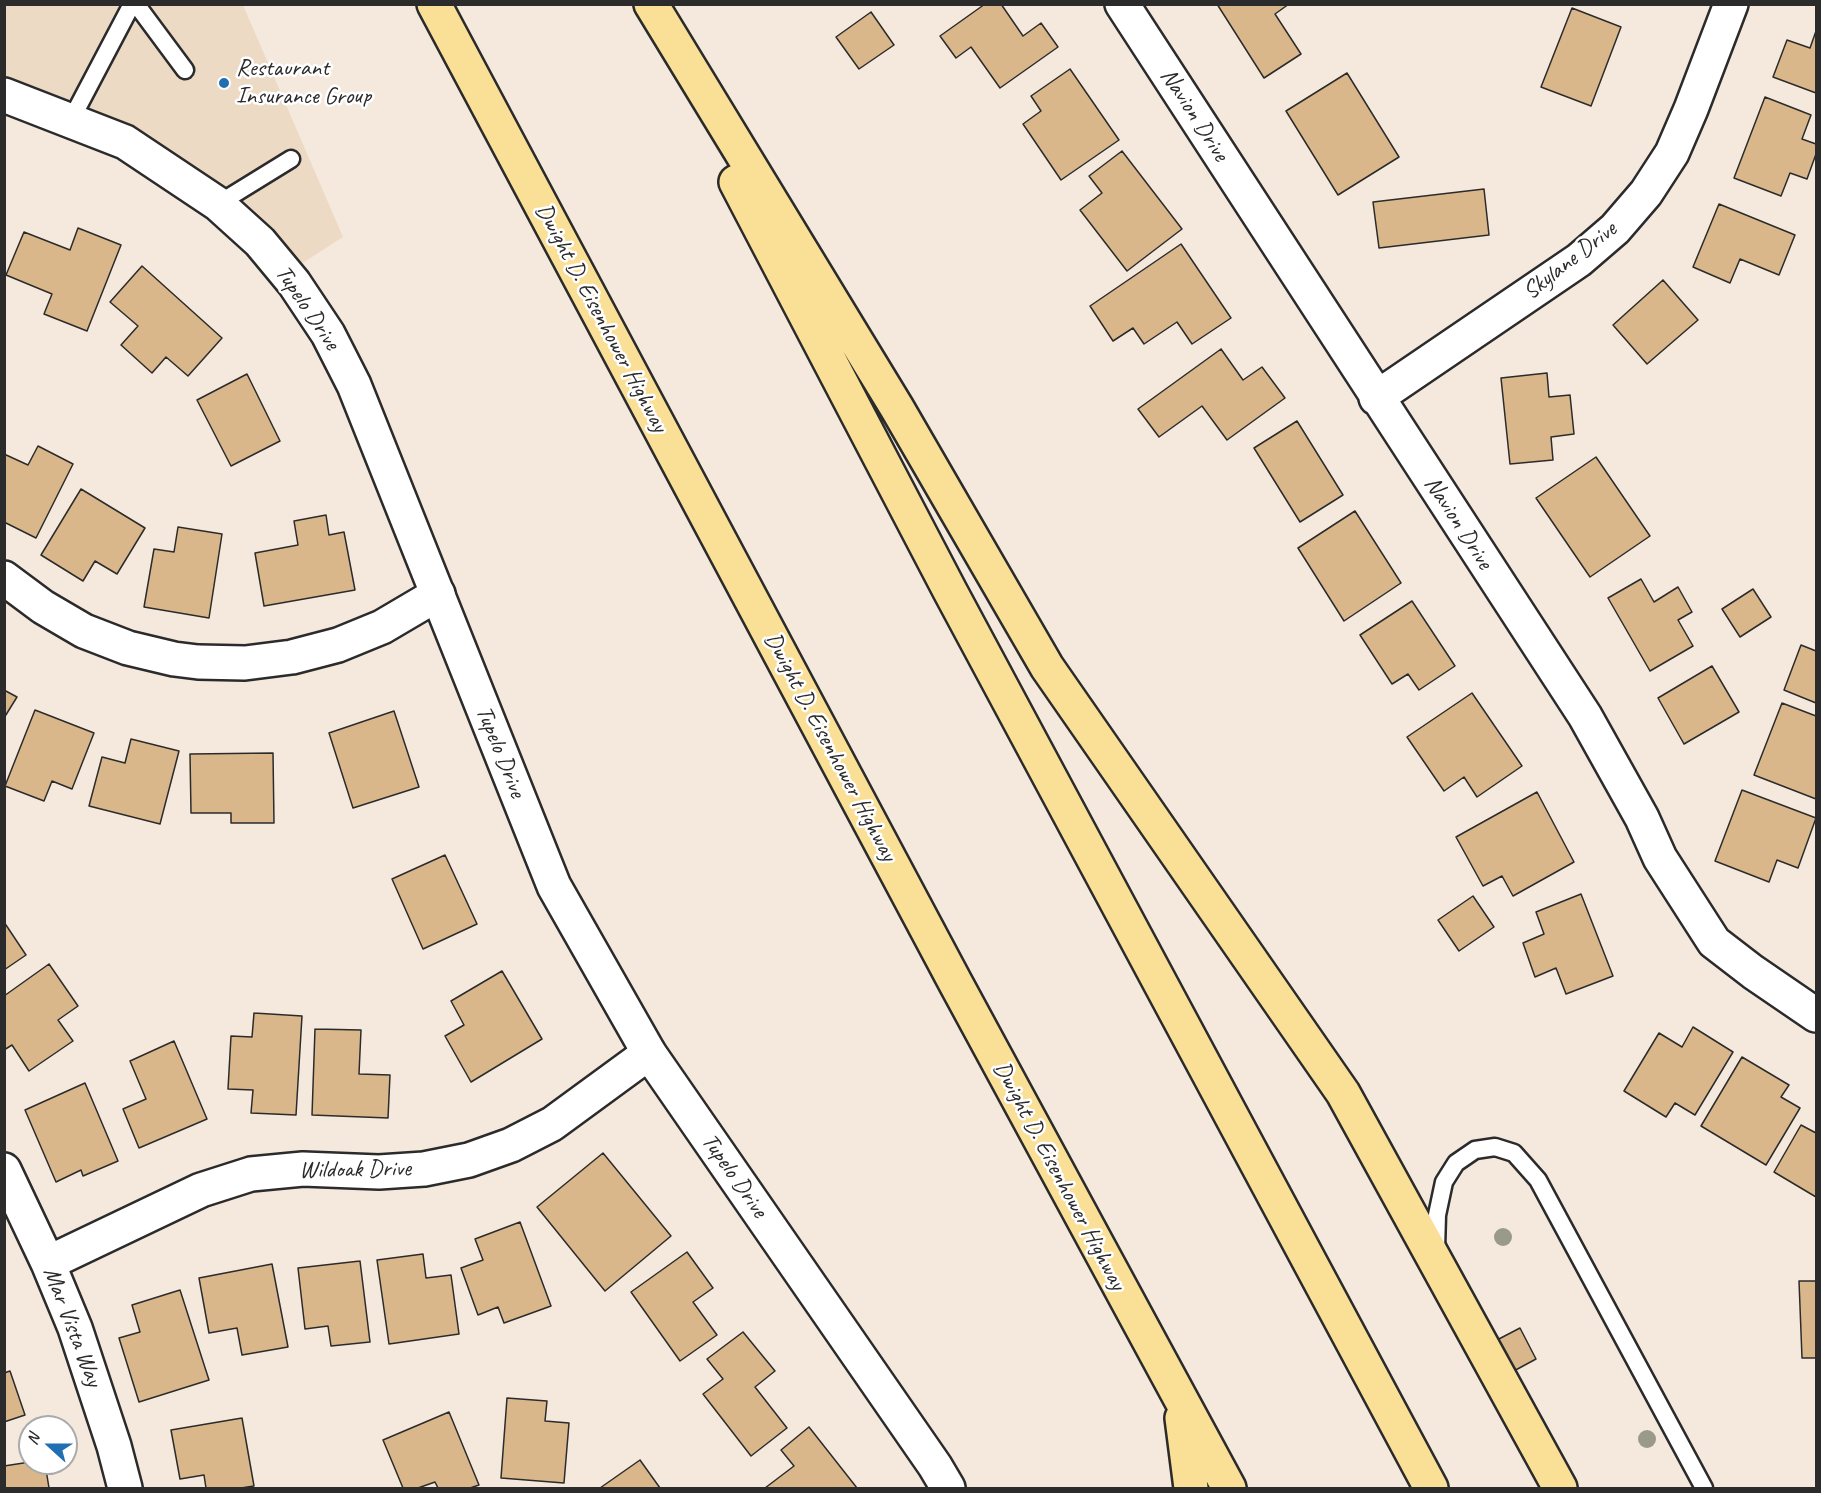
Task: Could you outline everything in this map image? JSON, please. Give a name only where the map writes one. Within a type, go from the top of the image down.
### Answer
[{"type":"highway","name":"Dwight D. Eisenhower Highway","points":[[434,4],[949,971],[1229,1488]]},
{"type":"highway","points":[[643,4],[950,591],[1431,1488]]},
{"type":"highway","points":[[651,4],[897,408],[1047,667],[1343,1093],[1560,1488]]},
{"type":"highway","points":[[1180,1399],[1191,1488]]},
{"type":"street","name":"Navion Drive","points":[[1122,4],[1376,398],[1585,716],[1642,818],[1660,858],[1714,942],[1753,972],[1812,1002]]},
{"type":"street","name":"Skylane Drive","points":[[1376,398],[1579,260],[1615,229],[1646,193],[1672,153],[1731,4]]},
{"type":"street","name":"Tupelo Drive","points":[[4,95],[125,142],[218,204],[260,242],[294,283],[328,334],[354,385],[554,886],[649,1053],[948,1488]]},
{"type":"street","points":[[4,578],[43,607],[84,631],[128,648],[198,662],[245,663],[292,657],[338,645],[382,627],[438,594]]},
{"type":"street","name":"Wildoak Drive","points":[[48,1263],[201,1190],[251,1174],[303,1168],[379,1172],[424,1169],[469,1160],[501,1149],[552,1124],[649,1053]]},
{"type":"street","name":"Mar Vista Way","points":[[4,1170],[48,1263],[75,1328],[114,1446],[125,1488]]},
{"type":"lane","points":[[71,120],[134,4],[185,70]]},
{"type":"lane","points":[[218,204],[291,159]]},
{"type":"lane","points":[[1436,1262],[1437,1215],[1444,1182],[1456,1163],[1475,1150],[1495,1147],[1514,1153],[1538,1180],[1704,1488]]},
{"type":"shaded area","points":[[4,5],[243,5],[343,237],[301,264],[225,188],[124,125],[5,81]]},
{"type":"building","points":[[985,4],[1001,4],[1023,36],[1041,23],[1058,47],[1000,88],[971,47],[956,58],[940,36]]},
{"type":"building","points":[[1217,4],[1289,4],[1275,14],[1301,54],[1264,78]]},
{"type":"building","points":[[1572,8],[1621,27],[1591,106],[1541,87]]},
{"type":"building","points":[[871,12],[894,45],[859,69],[836,37]]},
{"type":"building","points":[[1816,31],[1816,93],[1773,77],[1787,40],[1810,48]]},
{"type":"building","points":[[1070,69],[1119,140],[1061,180],[1023,124],[1041,111],[1031,96]]},
{"type":"building","points":[[1347,73],[1399,157],[1338,195],[1286,111]]},
{"type":"building","points":[[1765,97],[1811,115],[1802,139],[1816,144],[1816,154],[1807,179],[1790,173],[1781,196],[1734,178]]},
{"type":"building","points":[[1122,151],[1182,229],[1127,271],[1080,210],[1102,193],[1089,176]]},
{"type":"building","points":[[1484,189],[1489,235],[1379,248],[1373,202]]},
{"type":"building","points":[[1719,204],[1795,235],[1779,275],[1740,259],[1730,283],[1693,267]]},
{"type":"building","points":[[78,228],[121,245],[87,331],[44,314],[52,294],[6,275],[24,232],[70,250]]},
{"type":"building","points":[[1181,244],[1231,318],[1192,344],[1177,322],[1144,344],[1133,328],[1113,341],[1090,306]]},
{"type":"building","points":[[142,266],[222,338],[188,376],[166,357],[152,373],[121,345],[138,326],[110,302]]},
{"type":"building","points":[[1663,280],[1698,320],[1647,364],[1613,325]]},
{"type":"building","points":[[1221,349],[1243,380],[1262,367],[1285,398],[1227,440],[1202,406],[1159,437],[1138,409]]},
{"type":"building","points":[[1547,373],[1549,397],[1570,395],[1574,434],[1551,437],[1553,460],[1510,464],[1501,378]]},
{"type":"building","points":[[247,374],[280,441],[231,466],[197,400]]},
{"type":"building","points":[[1297,421],[1343,495],[1300,522],[1254,448]]},
{"type":"building","points":[[38,446],[73,464],[36,538],[4,522],[4,454],[28,465]]},
{"type":"building","points":[[1596,457],[1650,536],[1590,577],[1536,498]]},
{"type":"building","points":[[81,489],[145,528],[117,574],[95,561],[83,581],[41,555]]},
{"type":"building","points":[[1355,511],[1401,583],[1344,621],[1298,548]]},
{"type":"building","points":[[326,515],[329,535],[344,532],[355,590],[264,606],[255,553],[298,545],[294,521]]},
{"type":"building","points":[[178,527],[222,534],[209,618],[144,607],[154,549],[174,552]]},
{"type":"building","points":[[1641,579],[1654,602],[1678,587],[1692,612],[1678,620],[1693,646],[1650,671],[1608,598]]},
{"type":"building","points":[[1753,589],[1771,617],[1740,637],[1722,609]]},
{"type":"building","points":[[1412,601],[1455,666],[1419,690],[1408,674],[1392,684],[1360,635]]},
{"type":"building","points":[[1801,645],[1816,651],[1816,703],[1784,690]]},
{"type":"building","points":[[1712,666],[1739,712],[1684,744],[1658,698]]},
{"type":"building","points":[[4,690],[17,697],[4,718]]},
{"type":"building","points":[[1472,693],[1522,766],[1477,797],[1464,777],[1444,791],[1407,737]]},
{"type":"building","points":[[1782,703],[1816,716],[1816,799],[1754,775]]},
{"type":"building","points":[[35,710],[94,733],[72,789],[52,781],[44,801],[5,786]]},
{"type":"building","points":[[394,711],[419,787],[353,808],[329,733]]},
{"type":"building","points":[[131,739],[179,751],[160,824],[89,806],[102,757],[125,763]]},
{"type":"building","points":[[273,753],[274,823],[231,823],[231,813],[191,813],[190,754]]},
{"type":"building","points":[[1742,790],[1816,818],[1798,868],[1777,860],[1769,882],[1715,861]]},
{"type":"building","points":[[1537,792],[1574,862],[1513,896],[1502,876],[1483,886],[1456,837]]},
{"type":"building","points":[[445,855],[477,924],[423,949],[392,879]]},
{"type":"building","points":[[1581,894],[1613,976],[1566,994],[1556,968],[1535,977],[1523,943],[1544,934],[1536,912]]},
{"type":"building","points":[[1473,896],[1494,927],[1459,951],[1438,920]]},
{"type":"building","points":[[4,922],[26,955],[4,970]]},
{"type":"building","points":[[49,964],[78,1006],[58,1020],[73,1041],[29,1071],[12,1045],[4,1050],[4,996]]},
{"type":"building","points":[[502,971],[542,1039],[471,1082],[445,1036],[464,1025],[451,1001]]},
{"type":"building","points":[[254,1013],[302,1016],[296,1115],[251,1113],[253,1090],[228,1089],[231,1036],[252,1037]]},
{"type":"building","points":[[1693,1027],[1733,1052],[1695,1115],[1675,1103],[1666,1117],[1624,1091],[1659,1033],[1682,1047]]},
{"type":"building","points":[[315,1029],[361,1030],[359,1074],[390,1075],[388,1118],[312,1115]]},
{"type":"building","points":[[174,1041],[207,1119],[139,1148],[123,1109],[146,1099],[130,1061]]},
{"type":"building","points":[[1742,1057],[1789,1085],[1781,1097],[1800,1108],[1766,1165],[1701,1126]]},
{"type":"building","points":[[85,1083],[118,1161],[83,1176],[81,1170],[56,1182],[25,1110]]},
{"type":"building","points":[[1801,1125],[1816,1133],[1816,1197],[1774,1172]]},
{"type":"building","points":[[603,1153],[671,1236],[605,1291],[537,1207]]},
{"type":"building","points":[[520,1222],[551,1306],[504,1323],[498,1307],[478,1315],[461,1268],[483,1260],[475,1239]]},
{"type":"building","points":[[687,1252],[713,1288],[693,1302],[717,1335],[680,1361],[631,1292]]},
{"type":"building","points":[[423,1254],[426,1278],[451,1275],[459,1334],[389,1344],[377,1260]]},
{"type":"building","points":[[360,1261],[370,1342],[331,1346],[328,1326],[305,1329],[298,1268]]},
{"type":"building","points":[[272,1264],[288,1347],[242,1355],[237,1328],[209,1333],[199,1278]]},
{"type":"building","points":[[1799,1281],[1816,1281],[1816,1358],[1802,1358]]},
{"type":"building","points":[[180,1290],[209,1380],[139,1402],[119,1338],[140,1332],[132,1305]]},
{"type":"building","points":[[1520,1328],[1536,1359],[1512,1372],[1495,1341]]},
{"type":"building","points":[[743,1332],[775,1371],[755,1387],[787,1428],[751,1456],[703,1394],[723,1379],[707,1359]]},
{"type":"building","points":[[10,1371],[25,1415],[18,1415],[18,1417],[4,1422],[4,1373]]},
{"type":"building","points":[[507,1398],[547,1401],[545,1421],[569,1423],[564,1483],[501,1478]]},
{"type":"building","points":[[449,1412],[479,1485],[470,1488],[438,1488],[435,1482],[418,1488],[403,1488],[383,1440]]},
{"type":"building","points":[[242,1418],[254,1486],[206,1488],[204,1475],[180,1479],[171,1430]]},
{"type":"building","points":[[809,1427],[857,1488],[765,1488],[794,1466],[781,1450]]},
{"type":"building","points":[[640,1460],[660,1488],[600,1488]]},
{"type":"building","points":[[18,1464],[18,1475],[47,1475],[49,1488],[5,1488],[4,1466]]},
{"type":"place","name":"Restaurant Insurance Group","points":[[224,83]]}]
